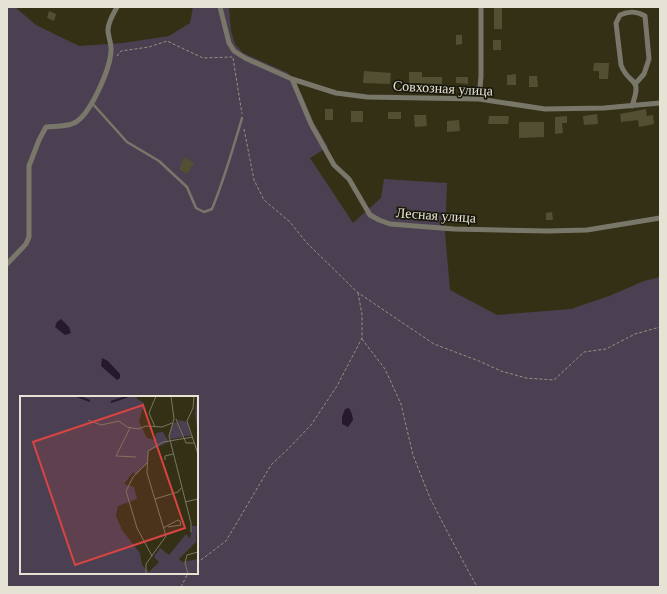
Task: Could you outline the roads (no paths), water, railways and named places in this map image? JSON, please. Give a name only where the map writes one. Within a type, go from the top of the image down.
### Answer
[{"type":"street","points":[[7,264],[26,244],[29,237],[28,166],[39,140],[46,127],[72,124],[84,116],[92,103],[109,64],[112,50],[108,30],[110,21],[117,7]]},
{"type":"street","name":"Совхозная улица","points":[[220,7],[229,43],[234,51],[245,58],[292,79],[336,93],[368,97],[479,99],[545,109],[604,108],[660,103]]},
{"type":"street","points":[[479,99],[481,76],[482,7]]},
{"type":"street","points":[[632,106],[637,91],[636,83],[624,72],[621,65],[616,23],[620,15],[627,12],[640,13],[645,16],[649,59],[644,74],[636,83]]},
{"type":"street","name":"Лесная улица","points":[[292,79],[311,124],[334,165],[349,179],[370,215],[379,220],[390,224],[454,229],[548,231],[587,230],[660,218]]},
{"type":"lane","points":[[92,103],[127,142],[159,161],[187,187],[196,208],[204,212],[212,209],[214,205],[229,163],[242,118]]}]
